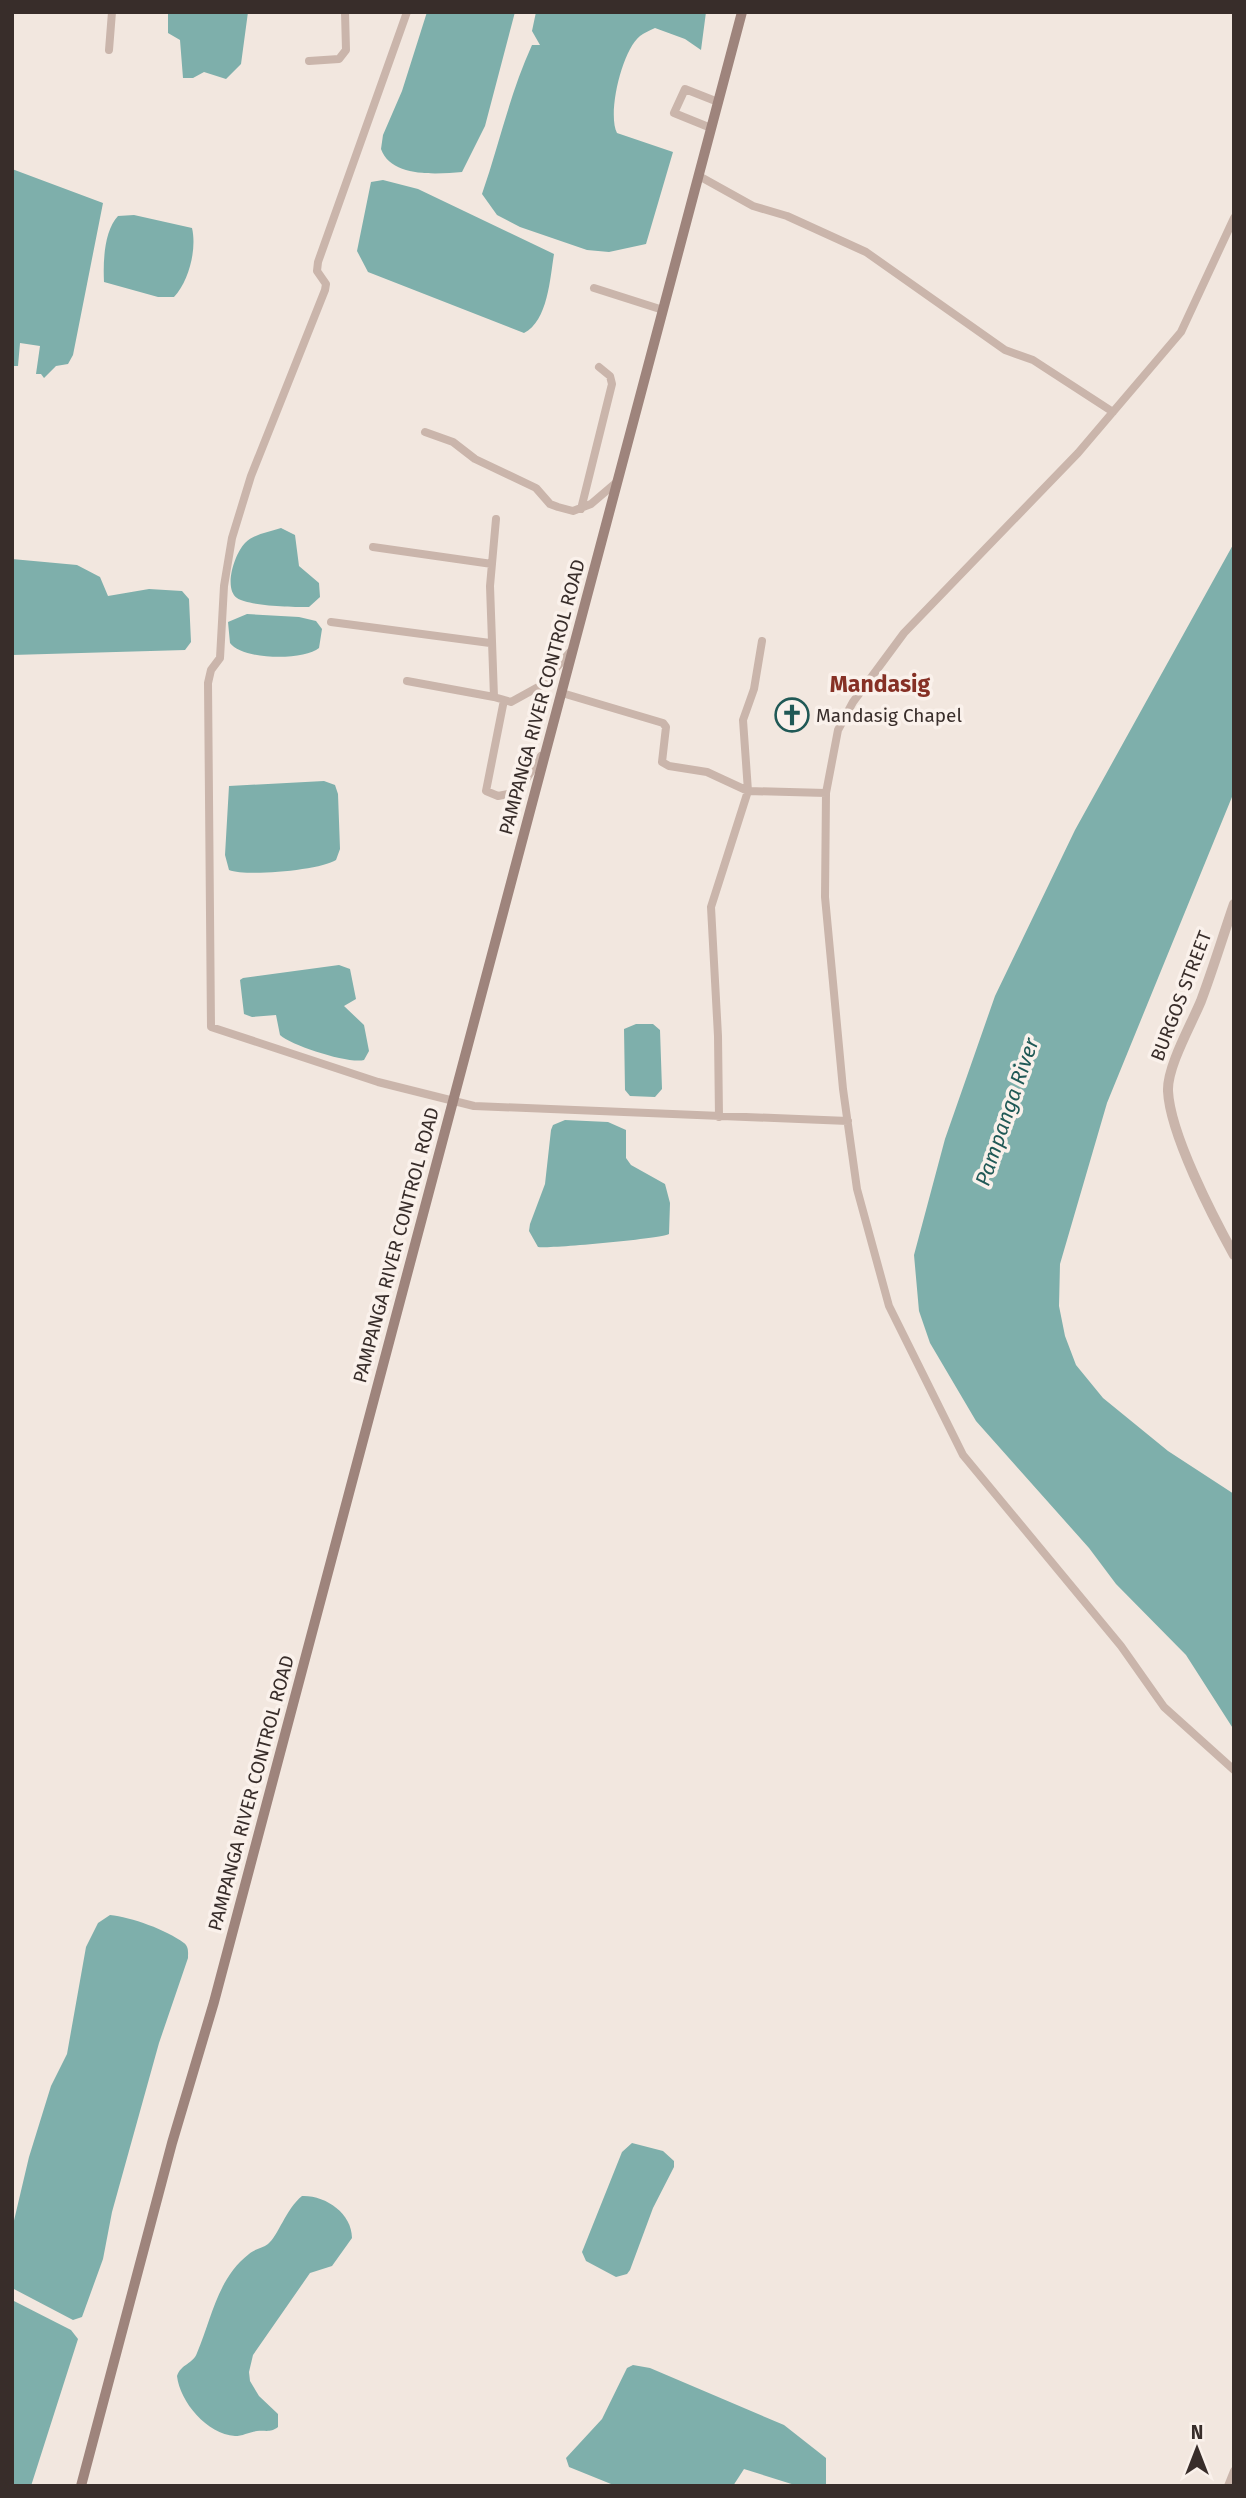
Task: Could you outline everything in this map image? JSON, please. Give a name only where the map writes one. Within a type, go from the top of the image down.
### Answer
[{"type":"main road","name":"PAMPANGA RIVER CONTROL ROAD","points":[[81,2486],[172,2143],[214,2002],[743,12]]},
{"type":"street","points":[[109,50],[112,12]]},
{"type":"street","points":[[309,61],[339,59],[346,50],[345,12]]},
{"type":"street","points":[[407,12],[318,262],[317,271],[326,284],[325,290],[251,476],[229,551],[220,658],[209,675],[208,683],[211,1027],[378,1082],[493,1109],[848,1121]]},
{"type":"street","points":[[711,128],[674,113],[685,89],[718,102]]},
{"type":"street","points":[[699,176],[753,206],[787,216],[866,251],[1005,350],[1033,360],[1113,412]]},
{"type":"street","points":[[1234,218],[1181,332],[1077,453],[897,643],[853,702],[838,730],[826,793],[825,897],[857,1189],[889,1306],[954,1440],[1121,1646],[1164,1707],[1234,1770]]},
{"type":"street","points":[[594,288],[663,310]]},
{"type":"street","points":[[581,509],[612,384],[610,376],[599,366]]},
{"type":"street","points":[[425,432],[453,442],[475,459],[536,488],[550,504],[573,511],[596,502],[618,481]]},
{"type":"street","points":[[494,697],[490,643],[496,519]]},
{"type":"street","points":[[373,547],[492,564]]},
{"type":"street","points":[[331,622],[490,643]]},
{"type":"street","points":[[719,1117],[718,1035],[711,906],[748,791],[743,720],[754,688],[762,641]]},
{"type":"street","points":[[407,681],[511,702],[531,693],[551,676],[574,648]]},
{"type":"street","points":[[562,694],[663,723],[666,727],[662,762],[669,766],[707,772],[748,791],[826,793]]},
{"type":"street","points":[[504,700],[486,791],[498,796],[518,792],[547,748]]},
{"type":"street","name":"BURGOS STREET","points":[[1234,904],[1201,999],[1170,1074],[1168,1091],[1173,1116],[1205,1200],[1234,1255]]},
{"type":"street","points":[[1228,2486],[1234,2471]]},
{"type":"water","points":[[168,12],[248,12],[241,64],[226,79],[204,72],[193,78],[183,78],[180,40],[168,33]]},
{"type":"water","points":[[427,12],[515,12],[485,126],[462,172],[428,173],[404,170],[386,158],[381,149],[383,135],[402,91]]},
{"type":"water","points":[[536,12],[706,12],[701,50],[685,39],[655,28],[633,43],[618,83],[614,112],[617,133],[673,152],[646,244],[609,252],[587,250],[520,227],[497,215],[482,194],[524,63],[532,45],[540,45],[532,31]]},
{"type":"water","points":[[12,169],[103,203],[73,355],[68,364],[56,366],[44,378],[41,374],[36,374],[40,346],[20,343],[18,366],[12,366]]},
{"type":"water","points":[[383,180],[418,189],[554,254],[547,298],[532,327],[524,333],[368,272],[357,251],[371,182]]},
{"type":"water","points":[[134,215],[192,228],[190,264],[184,282],[174,297],[158,297],[104,282],[104,256],[113,222],[118,216]]},
{"type":"water","points":[[281,528],[295,535],[299,566],[319,583],[320,597],[309,607],[251,603],[237,598],[233,593],[232,570],[241,548],[253,537]]},
{"type":"water","name":"Pampanga River","points":[[1234,543],[1234,792],[1107,1103],[1060,1264],[1059,1306],[1065,1336],[1076,1365],[1103,1398],[1168,1451],[1234,1494],[1234,1730],[1186,1655],[1116,1584],[1089,1548],[976,1421],[930,1343],[919,1311],[914,1255],[945,1139],[995,996],[1075,830]]},
{"type":"water","points":[[12,559],[77,565],[100,577],[108,596],[149,589],[182,591],[189,599],[191,642],[185,650],[12,655]]},
{"type":"water","points":[[247,614],[299,617],[316,621],[322,629],[319,648],[287,657],[259,655],[237,649],[230,643],[228,622]]},
{"type":"water","points":[[324,781],[335,785],[338,794],[340,849],[336,860],[315,867],[284,871],[251,873],[229,870],[225,855],[229,786]]},
{"type":"water","points":[[339,965],[350,969],[356,999],[344,1006],[364,1025],[369,1051],[364,1060],[334,1057],[286,1039],[280,1035],[276,1015],[252,1017],[244,1014],[240,980],[243,978]]},
{"type":"water","points":[[636,1024],[653,1024],[660,1030],[662,1089],[655,1097],[630,1096],[625,1090],[624,1029]]},
{"type":"water","points":[[565,1120],[608,1122],[626,1130],[626,1158],[631,1165],[665,1184],[670,1203],[669,1234],[603,1243],[538,1247],[529,1231],[530,1224],[545,1184],[551,1130],[553,1125]]},
{"type":"water","points":[[110,1915],[128,1918],[168,1933],[187,1946],[188,1958],[159,2043],[112,2212],[103,2259],[82,2317],[73,2320],[12,2288],[12,2229],[29,2157],[51,2086],[67,2054],[86,1947],[98,1923]]},
{"type":"water","points":[[632,2143],[663,2151],[674,2161],[674,2167],[653,2208],[630,2270],[627,2274],[616,2277],[586,2261],[582,2252],[622,2152]]},
{"type":"water","points":[[302,2196],[311,2196],[336,2207],[347,2221],[352,2238],[332,2266],[310,2273],[253,2355],[250,2381],[259,2396],[278,2414],[278,2427],[270,2431],[238,2436],[225,2434],[205,2423],[189,2406],[177,2376],[195,2357],[229,2275],[251,2252],[272,2240],[291,2208]]},
{"type":"water","points":[[12,2300],[71,2330],[78,2339],[31,2486],[12,2486]]},
{"type":"water","points":[[633,2365],[650,2368],[784,2425],[826,2458],[826,2486],[798,2486],[744,2469],[733,2486],[616,2486],[569,2467],[566,2458],[602,2419],[627,2368]]},
{"type":"place","name":"Mandasig Chapel","points":[[792,715]]},
{"type":"district","name":"Mandasig","points":[[880,684]]}]
